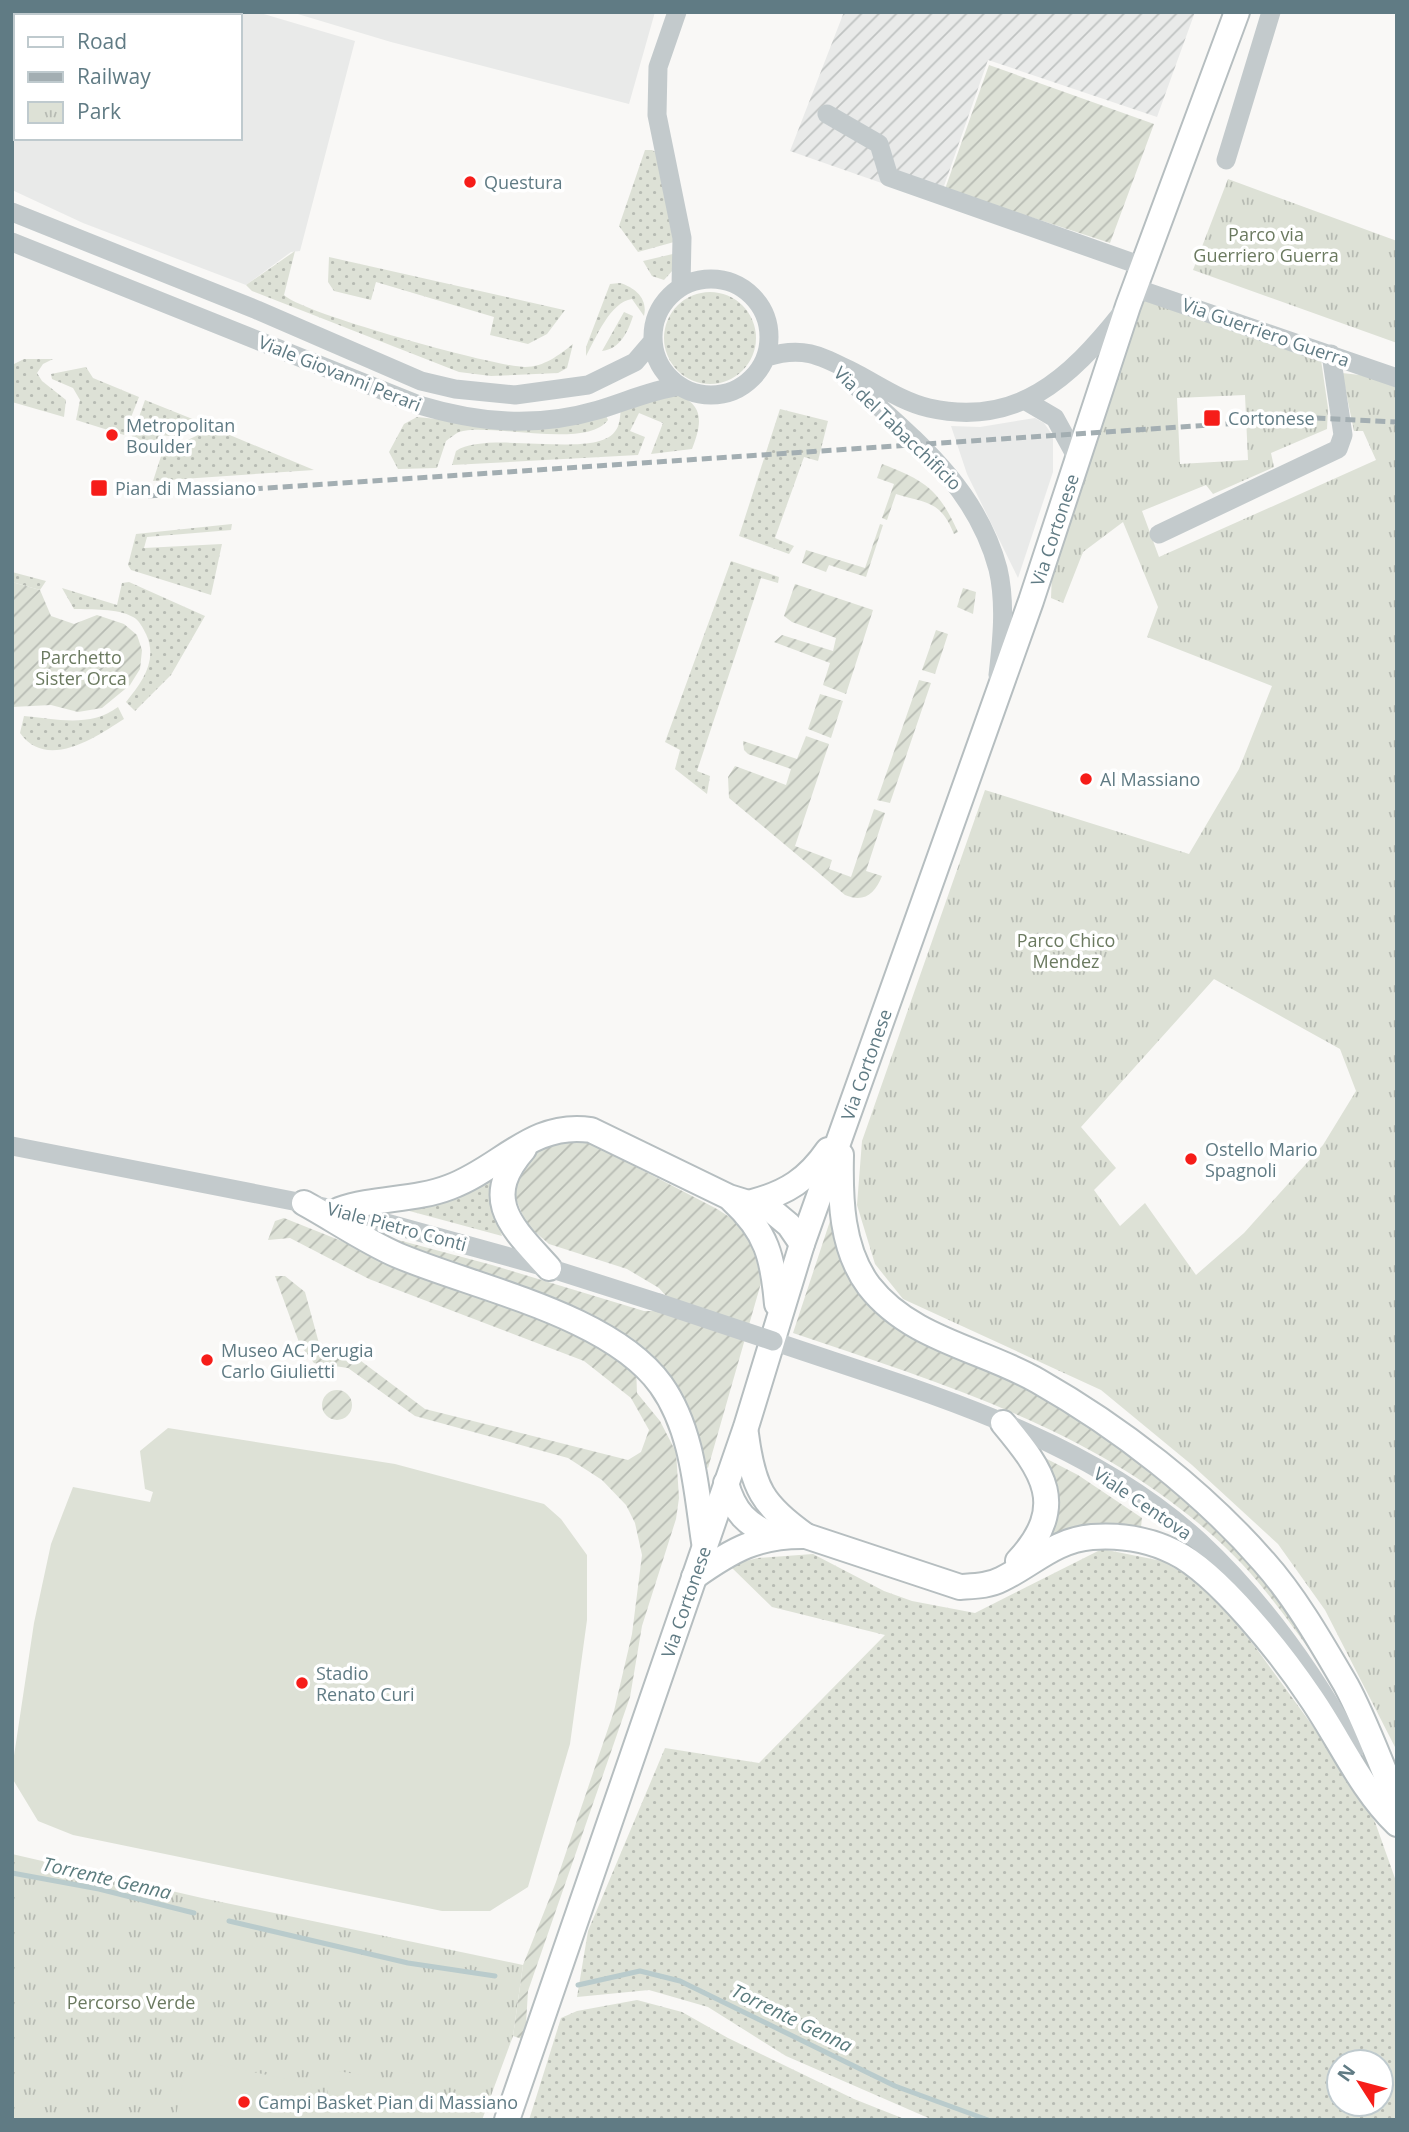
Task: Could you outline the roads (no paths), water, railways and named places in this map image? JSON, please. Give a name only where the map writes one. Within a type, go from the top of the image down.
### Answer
[{"type":"main road","name":"Via Cortonese","points":[[507,2120],[746,1427],[802,1244],[996,701],[1135,287],[1237,12]]},
{"type":"main road","points":[[339,1210],[365,1201],[430,1194],[452,1186],[533,1138],[571,1127],[592,1130],[781,1217],[802,1244]]},
{"type":"main road","points":[[741,1200],[778,1196],[800,1183],[816,1167],[842,1129]]},
{"type":"main road","points":[[842,1129],[840,1202],[851,1250],[868,1285],[891,1308],[917,1327],[1035,1379],[1113,1425],[1192,1492],[1256,1553],[1305,1620],[1347,1687],[1397,1801]]},
{"type":"main road","points":[[533,1138],[510,1165],[503,1182],[502,1201],[505,1214],[516,1232],[549,1268]]},
{"type":"main road","points":[[741,1200],[770,1252],[778,1316]]},
{"type":"main road","points":[[304,1203],[396,1254],[550,1312],[621,1344],[647,1367],[663,1387],[681,1420],[689,1447],[705,1546]]},
{"type":"main road","points":[[1001,1580],[1037,1537],[1045,1515],[1046,1487],[1036,1464],[1003,1423]]},
{"type":"main road","points":[[746,1427],[750,1465],[761,1496],[784,1521],[806,1536],[960,1587],[982,1586],[1001,1580],[1049,1549],[1091,1537],[1138,1538],[1175,1552],[1217,1584],[1265,1639],[1310,1696],[1375,1803],[1397,1824]]},
{"type":"main road","points":[[726,1483],[734,1509],[756,1529],[774,1536]]},
{"type":"main road","points":[[694,1577],[750,1543],[774,1536],[806,1536]]},
{"type":"street","points":[[677,12],[658,67],[657,115],[682,238],[681,287]]},
{"type":"street","points":[[1226,160],[1271,12]]},
{"type":"street","name":"Via Guerriero Guerra","points":[[827,114],[879,144],[889,177],[1135,287],[1397,378]]},
{"type":"street","name":"Viale Giovanni Perari","points":[[12,212],[421,381],[455,388],[514,395],[588,385],[635,362],[653,341]]},
{"type":"street","name":"Viale Giovanni Perari","points":[[12,243],[419,405],[457,416],[517,424],[559,419],[661,388],[680,386]]},
{"type":"street","points":[[704,279],[727,280],[749,292],[764,310],[770,333],[767,357],[754,377],[736,391],[719,396],[702,395],[680,386],[666,374],[657,359],[653,341],[659,312],[681,287],[704,279]]},
{"type":"street","name":"Via del Tabacchificio","points":[[767,357],[787,350],[807,351],[905,400],[928,408],[986,411],[1026,401],[1069,373],[1135,287]]},
{"type":"street","points":[[1159,534],[1338,449],[1343,435],[1331,354]]},
{"type":"street","name":"Via del Tabacchificio","points":[[827,359],[955,480],[974,508],[998,570],[1003,627],[996,701]]},
{"type":"street","points":[[1026,401],[1055,418],[1078,460]]},
{"type":"street","name":"Viale Pietro Conti","points":[[12,1146],[339,1210],[549,1268],[773,1341]]},
{"type":"street","name":"Viale Centova","points":[[773,1341],[1003,1423],[1123,1485],[1199,1542],[1257,1603],[1325,1693],[1366,1767],[1397,1815]]},
{"type":"waterway","name":"Torrente Genna","points":[[12,1873],[99,1889],[194,1913]]},
{"type":"waterway","name":"Torrente Genna","points":[[229,1921],[408,1963],[495,1976]]},
{"type":"waterway","name":"Torrente Genna","points":[[578,1985],[640,1971],[680,1981],[895,2086],[988,2120]]},
{"type":"railway","points":[[148,496],[1316,418],[1397,422]]},
{"type":"place","name":"Questura","points":[[470,182]]},
{"type":"place","name":"Cortonese","points":[[1212,418]]},
{"type":"place","name":"Metropolitan Boulder","points":[[112,435]]},
{"type":"place","name":"Pian di Massiano","points":[[99,488]]},
{"type":"place","name":"Al Massiano","points":[[1086,779]]},
{"type":"place","name":"Ostello Mario Spagnoli","points":[[1191,1159]]},
{"type":"place","name":"Museo AC Perugia Carlo Giulietti","points":[[207,1360]]},
{"type":"place","name":"Stadio Renato Curi","points":[[302,1683]]},
{"type":"place","name":"Campi Basket Pian di Massiano","points":[[244,2102]]},
{"type":"park label","name":"Parco via Guerriero Guerra","points":[[1266,244]]},
{"type":"park label","name":"Parchetto Sister Orca","points":[[81,667]]},
{"type":"park label","name":"Parco Chico Mendez","points":[[1066,950]]},
{"type":"park label","name":"Percorso Verde","points":[[131,2002]]}]
